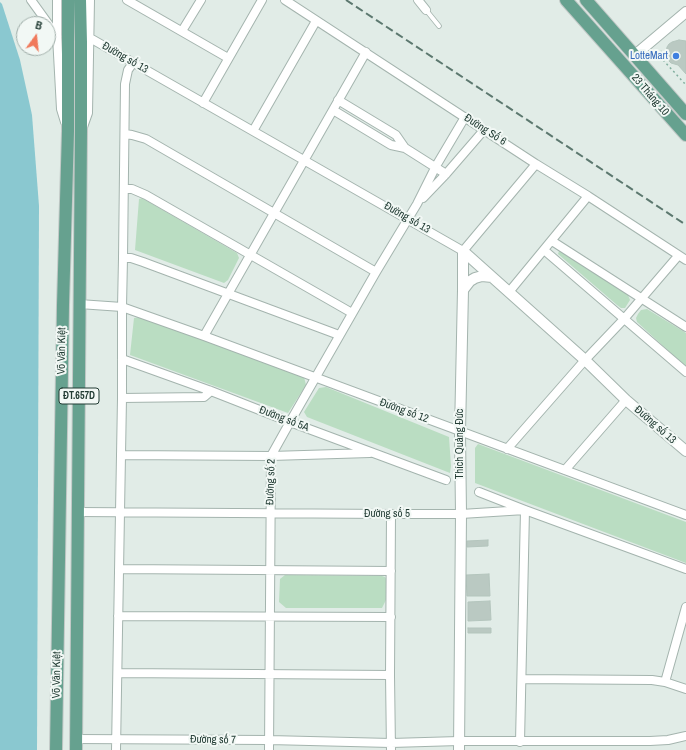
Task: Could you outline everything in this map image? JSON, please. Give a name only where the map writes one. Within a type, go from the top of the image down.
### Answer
[{"type":"main road","name":"Võ Văn Kiệt","points":[[56,745],[63,305],[68,131],[68,0]]},
{"type":"main road","name":"Võ Văn Kiệt","points":[[76,745],[81,131],[85,40],[80,0]]},
{"type":"main road","name":"23 Tháng 10","points":[[566,0],[686,135]]},
{"type":"main road","name":"23 Tháng 10","points":[[586,0],[686,113]]},
{"type":"main road","points":[[624,65],[635,55]]},
{"type":"main road","points":[[675,123],[686,113]]},
{"type":"main road","points":[[63,305],[79,304]]},
{"type":"main road","points":[[56,745],[76,745]]},
{"type":"street","points":[[31,0],[57,36]]},
{"type":"street","points":[[57,0],[57,36],[61,109],[68,131]]},
{"type":"street","points":[[85,40],[90,0]]},
{"type":"street","points":[[127,0],[138,2],[182,32],[228,58]]},
{"type":"street","points":[[182,32],[200,0]]},
{"type":"street","points":[[203,102],[262,0]]},
{"type":"street","name":"Đường Số 6","points":[[285,0],[686,260]]},
{"type":"street","points":[[418,0],[426,10]]},
{"type":"street","points":[[635,55],[686,12]]},
{"type":"street","points":[[253,131],[316,21]]},
{"type":"street","name":"Đường số 13","points":[[85,40],[133,63],[203,102],[463,251],[585,360],[626,400],[686,451]]},
{"type":"street","points":[[204,336],[366,52]]},
{"type":"street","points":[[116,750],[122,398],[122,307],[124,258],[125,84],[128,70],[133,63]]},
{"type":"street","points":[[338,100],[396,135],[405,148]]},
{"type":"street","points":[[333,110],[391,145],[405,148],[436,166],[446,174]]},
{"type":"street","name":"Đường số 2","points":[[269,750],[271,456],[339,335],[417,204],[436,166],[465,117]]},
{"type":"street","name":"Đường số 2","points":[[417,204],[446,174],[484,130]]},
{"type":"street","points":[[125,134],[132,134],[146,139],[376,272]]},
{"type":"street","points":[[463,251],[536,164]]},
{"type":"street","points":[[124,189],[132,189],[146,195],[352,313]]},
{"type":"street","points":[[509,292],[588,196]]},
{"type":"street","points":[[552,240],[686,327]]},
{"type":"street","points":[[544,250],[686,372]]},
{"type":"street","name":"Thích Quảng Đức","points":[[459,746],[461,514],[460,432],[463,251]]},
{"type":"street","points":[[507,449],[585,360],[624,319],[678,256]]},
{"type":"street","points":[[124,258],[131,258],[144,262],[339,335]]},
{"type":"street","points":[[463,290],[470,281],[475,278],[482,276],[492,277]]},
{"type":"street","name":"Đường số 12","points":[[79,304],[122,307],[686,515]]},
{"type":"street","name":"Đường số 5A","points":[[122,359],[446,480]]},
{"type":"street","points":[[122,398],[204,397],[211,391]]},
{"type":"street","points":[[565,470],[626,400]]},
{"type":"street","points":[[121,455],[271,456],[376,453]]},
{"type":"street","points":[[479,492],[524,510],[520,742]]},
{"type":"street","name":"Đường số 5","points":[[78,512],[461,514],[524,510],[686,569]]},
{"type":"street","points":[[391,514],[391,746]]},
{"type":"street","points":[[119,569],[391,571]]},
{"type":"street","points":[[665,682],[686,607]]},
{"type":"street","points":[[118,616],[391,617]]},
{"type":"street","points":[[118,673],[390,675]]},
{"type":"street","points":[[522,679],[652,680],[665,682],[686,689]]},
{"type":"street","name":"Đường số 7","points":[[76,745],[116,739],[269,740],[391,746],[459,746],[520,742],[650,741],[668,740],[686,736]]},
{"type":"lane","points":[[426,10],[439,26]]},
{"type":"path","points":[[650,53],[666,51],[664,61],[686,85]]},
{"type":"green space","points":[[142,198],[237,253],[239,258],[228,280],[224,283],[135,250],[139,199]]},
{"type":"green space","points":[[561,250],[628,295],[630,300],[625,308],[621,308],[617,305],[558,254]]},
{"type":"green space","points":[[647,309],[686,333],[686,367],[637,322],[636,318],[641,310]]},
{"type":"green space","points":[[140,317],[304,377],[306,385],[288,413],[130,355],[134,318]]},
{"type":"green space","points":[[326,387],[449,437],[450,473],[307,417],[304,412],[319,388]]},
{"type":"green space","points":[[478,444],[686,522],[686,563],[475,483],[475,448]]},
{"type":"green space","points":[[285,575],[382,576],[387,580],[386,600],[382,608],[286,608],[279,602],[280,579]]},
{"type":"water","points":[[0,2],[2,4],[16,48],[16,56],[19,56],[20,60],[32,115],[39,206],[37,750],[0,750]]},
{"type":"building","name":"LotteMart","points":[[679,40],[686,41],[686,74],[678,65],[669,61],[666,54],[669,44]]},
{"type":"building","points":[[488,540],[488,546],[467,547],[467,541]]},
{"type":"building","points":[[489,574],[490,596],[467,596],[466,575]]},
{"type":"building","points":[[490,601],[491,620],[468,621],[468,602]]},
{"type":"building","points":[[468,628],[491,628],[491,633],[468,633]]},
{"type":"railway","points":[[346,0],[686,225]]},
{"type":"place","name":"LotteMart","points":[[676,56]]}]
